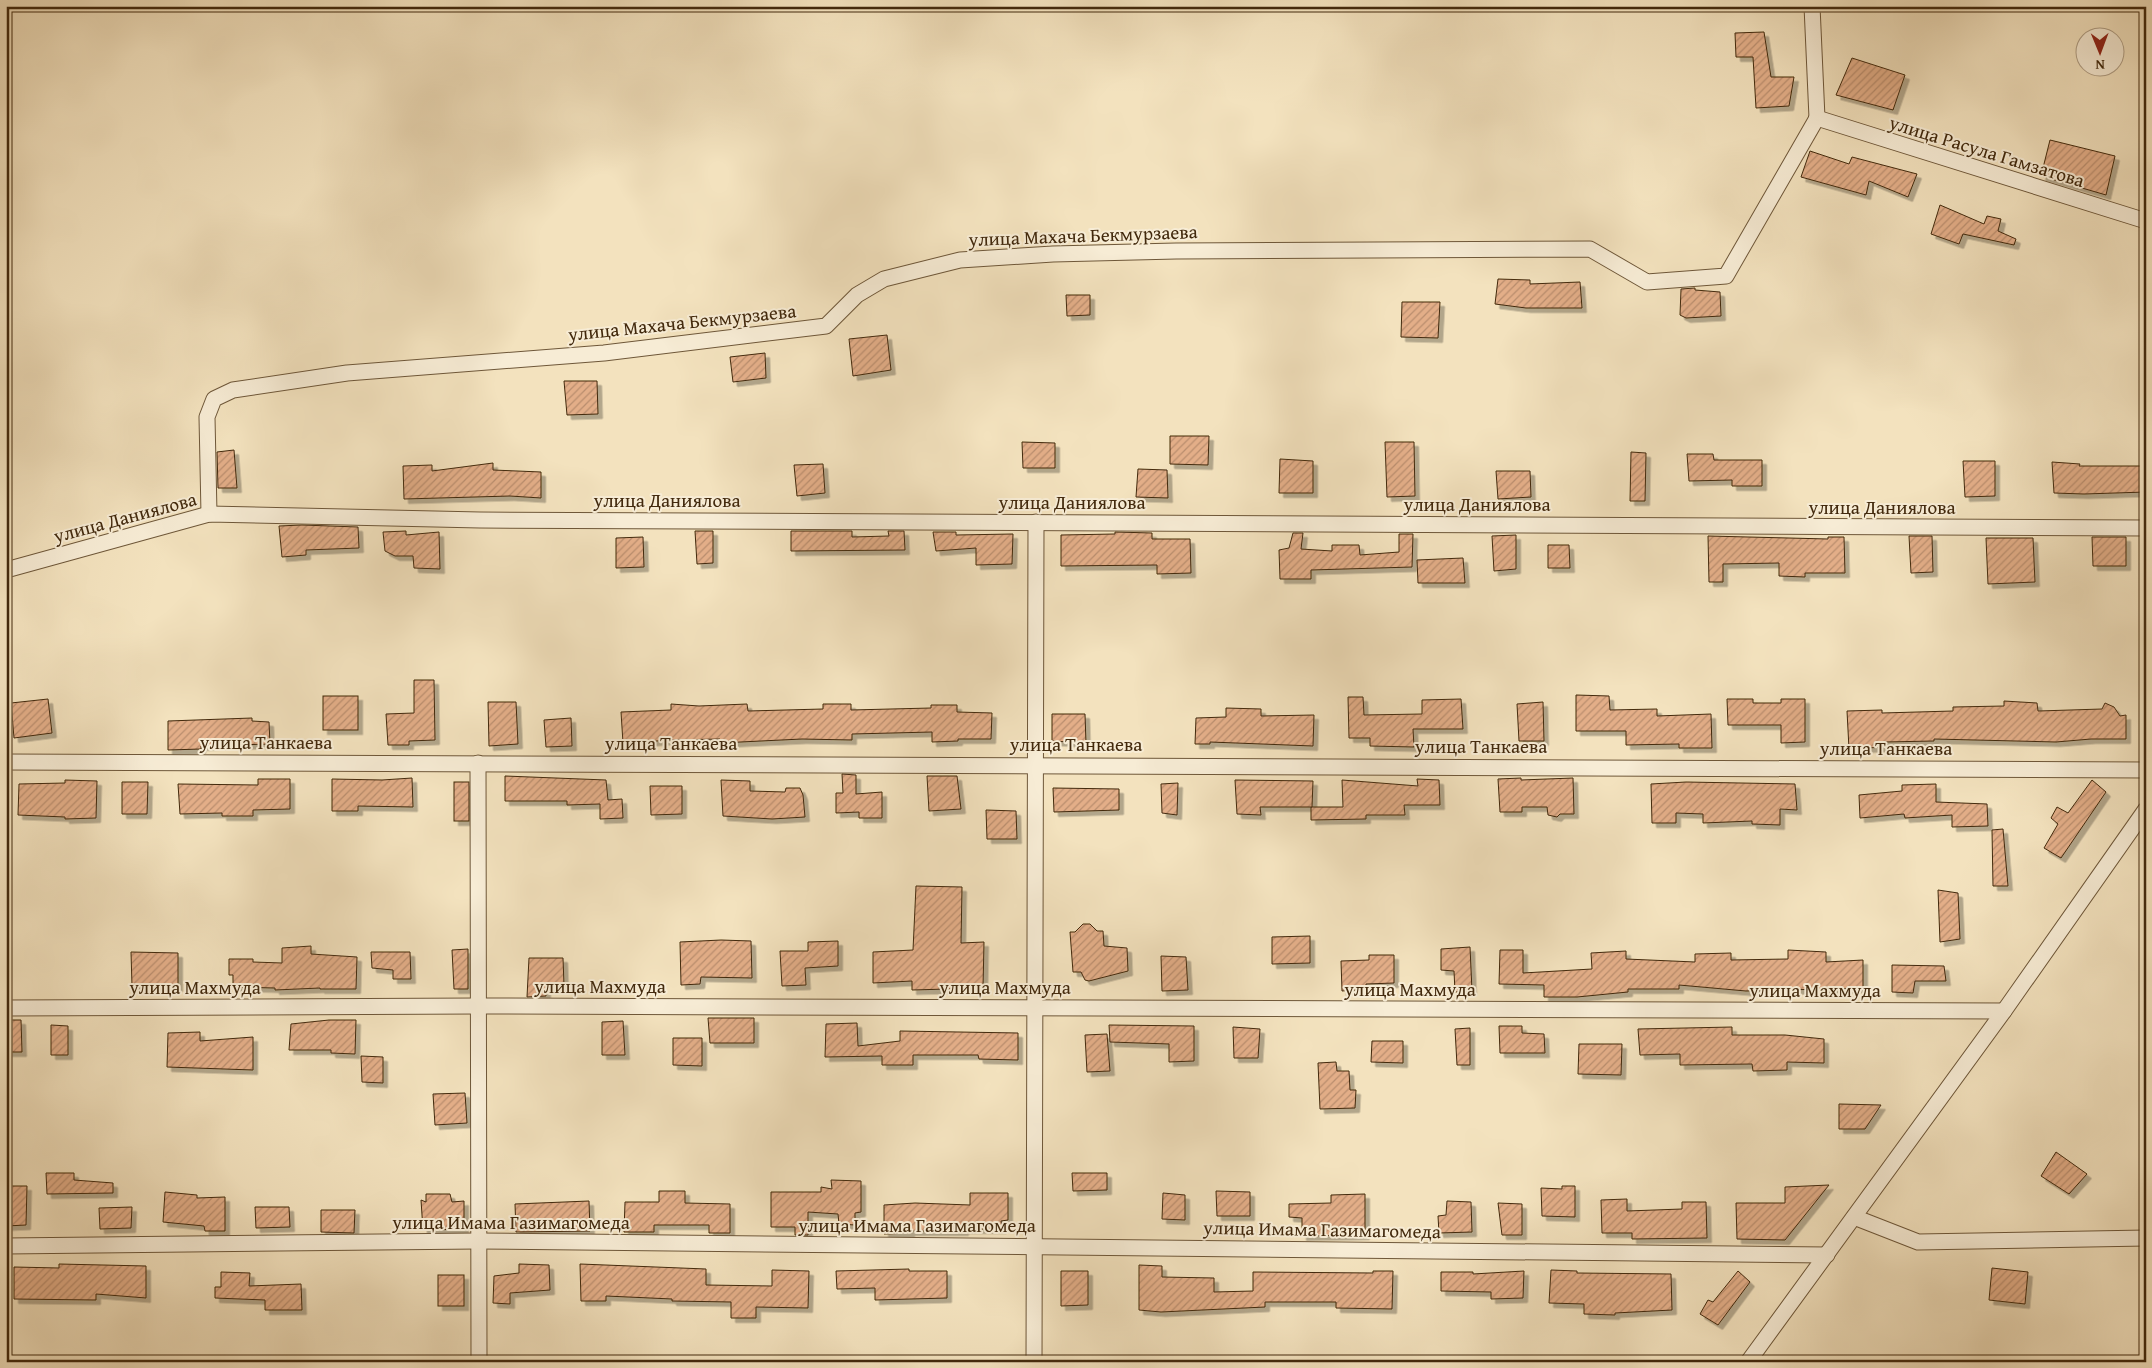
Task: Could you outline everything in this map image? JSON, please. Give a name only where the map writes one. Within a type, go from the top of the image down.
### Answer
[{"type":"street","points":[[1812,6],[1817,118]]},
{"type":"street","name":"улица Расула Гамзатова","points":[[1817,118],[2146,221]]},
{"type":"street","name":"улица Махача Бекмурзаева","points":[[209,514],[207,416],[214,399],[233,390],[347,373],[604,353],[826,326],[857,295],[884,279],[960,260],[1053,254],[1167,251],[1590,249],[1647,282],[1726,276],[1817,118]]},
{"type":"street","name":"улица Даниялова","points":[[6,570],[209,514],[490,520],[2146,528]]},
{"type":"street","points":[[1034,1362],[1036,522]]},
{"type":"street","name":"улица Танкаева","points":[[6,762],[1035,764],[2146,770]]},
{"type":"street","points":[[478,763],[478,1362]]},
{"type":"street","points":[[1748,1362],[2004,1011],[2146,809]]},
{"type":"street","name":"улица Махмуда","points":[[6,1008],[478,1006],[2004,1011]]},
{"type":"street","points":[[1854,1217],[1918,1242],[2146,1238]]},
{"type":"street","name":"улица Имама Газимагомеда","points":[[6,1246],[478,1241],[1827,1255]]},
{"type":"building","points":[[1764,32],[1771,77],[1794,77],[1789,106],[1756,108],[1753,57],[1736,57],[1735,33]]},
{"type":"building","points":[[1852,58],[1905,75],[1893,110],[1836,95]]},
{"type":"building","points":[[2050,140],[2115,156],[2106,195],[2041,176]]},
{"type":"building","points":[[1810,151],[1849,164],[1852,157],[1917,174],[1908,197],[1869,181],[1866,195],[1801,177]]},
{"type":"building","points":[[1940,205],[1984,224],[1987,216],[2001,219],[1998,231],[2016,239],[2014,245],[1963,234],[1959,244],[1931,234]]},
{"type":"building","points":[[1498,279],[1530,280],[1530,284],[1580,282],[1582,308],[1526,308],[1495,304]]},
{"type":"building","points":[[1695,288],[1695,290],[1720,292],[1721,316],[1686,318],[1680,315],[1681,289]]},
{"type":"building","points":[[1066,295],[1090,295],[1090,315],[1067,316]]},
{"type":"building","points":[[1402,302],[1440,302],[1438,338],[1401,337]]},
{"type":"building","points":[[887,335],[891,370],[853,376],[849,339]]},
{"type":"building","points":[[765,353],[766,378],[733,382],[730,357]]},
{"type":"building","points":[[564,381],[597,381],[598,414],[567,415]]},
{"type":"building","points":[[1170,436],[1209,436],[1208,465],[1170,464]]},
{"type":"building","points":[[1022,442],[1055,443],[1055,468],[1023,468]]},
{"type":"building","points":[[1385,442],[1414,442],[1415,496],[1387,497]]},
{"type":"building","points":[[234,450],[237,488],[218,488],[217,452]]},
{"type":"building","points":[[1631,452],[1646,453],[1645,501],[1630,501]]},
{"type":"building","points":[[1687,454],[1713,454],[1714,460],[1762,460],[1762,486],[1732,486],[1732,480],[1689,481]]},
{"type":"building","points":[[1280,459],[1313,461],[1313,493],[1279,493]]},
{"type":"building","points":[[1963,461],[1995,461],[1995,496],[1965,497]]},
{"type":"building","points":[[2052,462],[2080,464],[2079,466],[2146,466],[2146,492],[2054,493]]},
{"type":"building","points":[[493,463],[493,470],[541,472],[541,498],[510,496],[404,499],[403,466],[432,465],[432,471]]},
{"type":"building","points":[[823,464],[825,493],[797,496],[794,465]]},
{"type":"building","points":[[1138,469],[1167,470],[1168,498],[1136,497]]},
{"type":"building","points":[[1496,471],[1530,471],[1531,497],[1498,499]]},
{"type":"building","points":[[279,526],[358,527],[359,548],[306,550],[306,555],[282,557]]},
{"type":"building","points":[[406,531],[406,535],[439,532],[440,569],[414,568],[413,556],[395,556],[385,551],[383,532]]},
{"type":"building","points":[[695,531],[713,531],[713,563],[697,564]]},
{"type":"building","points":[[791,531],[852,531],[852,537],[889,536],[888,531],[904,531],[905,550],[791,551]]},
{"type":"building","points":[[933,532],[956,532],[956,535],[1013,534],[1012,564],[976,565],[976,548],[936,551]]},
{"type":"building","points":[[1115,532],[1152,533],[1152,539],[1190,539],[1191,573],[1157,574],[1157,565],[1061,566],[1061,535],[1115,534]]},
{"type":"building","points":[[1293,533],[1303,533],[1301,549],[1332,551],[1332,545],[1359,545],[1360,555],[1399,552],[1399,534],[1413,534],[1412,567],[1311,570],[1311,579],[1280,579],[1279,550],[1289,548]]},
{"type":"building","points":[[1516,535],[1516,569],[1494,571],[1492,536]]},
{"type":"building","points":[[1708,536],[1828,539],[1828,537],[1844,537],[1845,573],[1805,573],[1805,577],[1779,576],[1779,563],[1723,564],[1723,582],[1709,582]]},
{"type":"building","points":[[1909,536],[1932,536],[1933,572],[1911,573]]},
{"type":"building","points":[[643,537],[644,567],[616,568],[616,538]]},
{"type":"building","points":[[2092,537],[2126,537],[2126,566],[2093,566]]},
{"type":"building","points":[[1986,538],[2033,538],[2035,582],[1988,584]]},
{"type":"building","points":[[1548,545],[1569,545],[1570,568],[1548,568]]},
{"type":"building","points":[[1463,558],[1465,583],[1418,583],[1417,560]]},
{"type":"building","points":[[414,680],[434,680],[435,740],[409,741],[409,745],[388,745],[386,714],[414,713]]},
{"type":"building","points":[[1576,695],[1609,696],[1610,710],[1657,709],[1657,716],[1711,714],[1712,748],[1679,748],[1679,744],[1626,745],[1626,731],[1576,731]]},
{"type":"building","points":[[323,696],[358,696],[358,730],[323,730]]},
{"type":"building","points":[[1348,697],[1363,697],[1364,715],[1422,714],[1422,700],[1461,699],[1463,729],[1413,729],[1414,747],[1370,746],[1370,738],[1349,738]]},
{"type":"building","points":[[48,699],[52,733],[14,738],[11,703]]},
{"type":"building","points":[[1727,699],[1753,699],[1753,703],[1781,703],[1781,699],[1805,699],[1805,742],[1781,743],[1781,725],[1728,725]]},
{"type":"building","points":[[2004,701],[2037,703],[2038,711],[2102,709],[2105,703],[2114,707],[2120,716],[2126,715],[2126,739],[2056,742],[1934,739],[1934,741],[1885,742],[1885,747],[1849,749],[1847,711],[1882,710],[1882,713],[1953,711],[1953,707],[2004,706]]},
{"type":"building","points":[[488,702],[516,702],[518,744],[489,746]]},
{"type":"building","points":[[1543,702],[1544,741],[1519,741],[1517,704]]},
{"type":"building","points":[[671,704],[699,706],[747,704],[748,711],[823,709],[823,704],[851,704],[851,710],[931,708],[931,705],[957,705],[957,712],[992,713],[991,739],[958,739],[958,741],[932,742],[932,732],[852,734],[852,740],[802,739],[720,743],[720,739],[623,743],[621,712],[671,710]]},
{"type":"building","points":[[1226,708],[1261,709],[1261,716],[1314,715],[1313,746],[1210,742],[1210,744],[1195,744],[1196,718],[1226,717]]},
{"type":"building","points":[[1052,714],[1085,714],[1086,743],[1052,741]]},
{"type":"building","points":[[252,718],[252,721],[269,722],[270,744],[201,746],[201,749],[168,750],[168,721]]},
{"type":"building","points":[[571,718],[572,746],[546,747],[544,720]]},
{"type":"building","points":[[842,774],[856,775],[856,794],[882,792],[882,818],[859,818],[859,812],[836,813],[836,793],[843,793]]},
{"type":"building","points":[[505,776],[606,780],[608,800],[622,799],[623,818],[600,819],[600,804],[567,805],[567,801],[505,801]]},
{"type":"building","points":[[927,776],[957,776],[961,809],[929,811]]},
{"type":"building","points":[[412,778],[413,807],[358,806],[358,811],[332,811],[332,779],[382,780]]},
{"type":"building","points":[[1521,778],[1521,780],[1573,778],[1574,814],[1560,814],[1557,817],[1548,815],[1547,807],[1522,807],[1522,812],[1500,812],[1498,779]]},
{"type":"building","points":[[258,779],[290,779],[290,809],[253,810],[253,816],[222,816],[222,813],[180,814],[178,784],[258,785]]},
{"type":"building","points":[[1417,779],[1439,780],[1440,805],[1404,805],[1405,815],[1366,815],[1366,819],[1311,820],[1311,807],[1343,807],[1342,780],[1418,786]]},
{"type":"building","points":[[65,780],[97,781],[96,818],[65,819],[65,817],[18,815],[19,784],[65,783]]},
{"type":"building","points":[[721,780],[750,781],[750,791],[785,792],[786,788],[800,788],[803,795],[805,817],[772,819],[723,816]]},
{"type":"building","points":[[1235,780],[1313,781],[1312,807],[1260,807],[1261,815],[1237,814]]},
{"type":"building","points":[[2092,780],[2106,792],[2061,858],[2044,848],[2058,824],[2051,818],[2057,807],[2068,813]]},
{"type":"building","points":[[122,782],[148,782],[147,814],[122,814]]},
{"type":"building","points":[[454,782],[469,782],[469,821],[454,821]]},
{"type":"building","points":[[1686,782],[1795,784],[1797,810],[1780,809],[1780,825],[1752,824],[1752,821],[1703,823],[1703,814],[1676,813],[1676,823],[1652,823],[1651,784]]},
{"type":"building","points":[[1178,783],[1177,815],[1162,813],[1161,784]]},
{"type":"building","points":[[1936,784],[1936,802],[1987,804],[1988,826],[1952,827],[1952,815],[1905,818],[1904,814],[1860,818],[1859,795],[1902,791],[1902,785]]},
{"type":"building","points":[[650,786],[682,786],[682,814],[651,815]]},
{"type":"building","points":[[1053,788],[1119,789],[1119,810],[1054,812]]},
{"type":"building","points":[[986,810],[1016,811],[1017,839],[987,839]]},
{"type":"building","points":[[2003,829],[2008,886],[1993,886],[1992,830]]},
{"type":"building","points":[[916,886],[962,887],[961,943],[984,942],[983,988],[912,990],[912,981],[873,983],[873,952],[913,950]]},
{"type":"building","points":[[1938,890],[1958,893],[1960,939],[1940,942]]},
{"type":"building","points":[[1083,924],[1090,924],[1097,931],[1103,931],[1104,946],[1127,948],[1128,971],[1089,981],[1085,980],[1081,972],[1073,972],[1070,932],[1075,932]]},
{"type":"building","points":[[1310,936],[1310,963],[1272,964],[1272,937]]},
{"type":"building","points":[[751,941],[752,978],[701,977],[700,984],[681,985],[680,942]]},
{"type":"building","points":[[838,941],[838,966],[805,968],[806,985],[782,986],[780,951],[808,951],[808,942]]},
{"type":"building","points":[[311,946],[311,954],[357,957],[356,989],[275,990],[275,988],[233,987],[233,975],[229,975],[229,959],[253,959],[253,962],[282,963],[282,948]]},
{"type":"building","points":[[1470,947],[1472,991],[1455,992],[1454,971],[1441,970],[1441,949]]},
{"type":"building","points":[[468,949],[468,989],[454,989],[452,950]]},
{"type":"building","points":[[1500,950],[1523,950],[1523,973],[1592,969],[1591,953],[1626,951],[1626,959],[1695,962],[1695,954],[1731,953],[1731,960],[1788,959],[1788,950],[1826,952],[1826,962],[1863,960],[1863,988],[1746,991],[1679,985],[1679,989],[1628,989],[1628,992],[1577,997],[1544,997],[1544,985],[1499,984]]},
{"type":"building","points":[[131,952],[178,953],[178,987],[132,986]]},
{"type":"building","points":[[371,952],[410,952],[411,979],[393,979],[393,970],[372,968]]},
{"type":"building","points":[[1369,955],[1394,955],[1394,983],[1366,984],[1366,989],[1342,991],[1341,961],[1369,960]]},
{"type":"building","points":[[1161,956],[1186,957],[1188,990],[1162,991]]},
{"type":"building","points":[[529,958],[563,958],[564,985],[546,987],[546,996],[527,997]]},
{"type":"building","points":[[1892,965],[1944,966],[1946,981],[1915,981],[1913,993],[1892,992]]},
{"type":"building","points":[[708,1018],[754,1018],[754,1043],[710,1043]]},
{"type":"building","points":[[6,1020],[21,1020],[22,1052],[6,1052]]},
{"type":"building","points":[[329,1020],[356,1020],[355,1054],[331,1053],[331,1050],[289,1050],[291,1024]]},
{"type":"building","points":[[623,1021],[625,1055],[602,1055],[602,1022]]},
{"type":"building","points":[[857,1023],[858,1046],[900,1041],[900,1031],[1018,1033],[1018,1060],[979,1059],[978,1055],[913,1055],[913,1065],[882,1065],[882,1056],[825,1057],[826,1024]]},
{"type":"building","points":[[51,1025],[68,1026],[68,1055],[51,1055]]},
{"type":"building","points":[[1109,1025],[1194,1026],[1194,1061],[1169,1062],[1169,1044],[1110,1042]]},
{"type":"building","points":[[1499,1026],[1522,1026],[1522,1033],[1544,1034],[1545,1053],[1500,1053]]},
{"type":"building","points":[[1233,1027],[1260,1029],[1258,1058],[1234,1058]]},
{"type":"building","points":[[1732,1027],[1732,1035],[1785,1035],[1824,1039],[1824,1063],[1787,1062],[1787,1070],[1753,1071],[1752,1064],[1680,1065],[1680,1054],[1640,1055],[1638,1029]]},
{"type":"building","points":[[1470,1028],[1470,1065],[1457,1065],[1455,1029]]},
{"type":"building","points":[[200,1032],[200,1041],[253,1037],[253,1070],[167,1067],[168,1033]]},
{"type":"building","points":[[1107,1034],[1110,1071],[1087,1072],[1085,1035]]},
{"type":"building","points":[[673,1038],[702,1038],[702,1066],[673,1065]]},
{"type":"building","points":[[1372,1041],[1403,1041],[1403,1063],[1371,1062]]},
{"type":"building","points":[[1579,1044],[1622,1044],[1621,1075],[1578,1074]]},
{"type":"building","points":[[361,1056],[383,1057],[383,1083],[362,1082]]},
{"type":"building","points":[[1336,1062],[1337,1071],[1349,1071],[1350,1090],[1356,1090],[1355,1108],[1320,1109],[1318,1063]]},
{"type":"building","points":[[465,1093],[467,1123],[435,1125],[433,1094]]},
{"type":"building","points":[[1839,1104],[1881,1105],[1865,1129],[1839,1129]]},
{"type":"building","points":[[2056,1152],[2087,1174],[2069,1194],[2041,1176]]},
{"type":"building","points":[[46,1173],[74,1173],[74,1180],[113,1183],[113,1193],[47,1194]]},
{"type":"building","points":[[1072,1173],[1107,1173],[1107,1190],[1073,1191]]},
{"type":"building","points":[[831,1180],[861,1181],[861,1212],[855,1213],[855,1225],[839,1224],[838,1214],[808,1212],[808,1235],[795,1235],[795,1227],[771,1227],[771,1192],[821,1192],[821,1187],[832,1189]]},
{"type":"building","points":[[1829,1185],[1785,1240],[1737,1239],[1736,1203],[1785,1203],[1785,1187]]},
{"type":"building","points":[[6,1186],[27,1186],[26,1225],[6,1226]]},
{"type":"building","points":[[1562,1186],[1575,1186],[1575,1217],[1542,1216],[1541,1188],[1562,1189]]},
{"type":"building","points":[[659,1191],[685,1191],[685,1203],[730,1204],[730,1233],[709,1233],[709,1225],[654,1225],[654,1232],[624,1232],[625,1202],[659,1202]]},
{"type":"building","points":[[1216,1191],[1250,1192],[1250,1216],[1217,1216]]},
{"type":"building","points":[[165,1192],[197,1195],[197,1198],[225,1197],[225,1231],[205,1231],[204,1226],[163,1222]]},
{"type":"building","points":[[970,1193],[1008,1193],[1008,1220],[1001,1221],[1002,1229],[910,1231],[910,1233],[884,1234],[884,1205],[915,1203],[970,1205]]},
{"type":"building","points":[[1163,1193],[1185,1195],[1185,1220],[1162,1219]]},
{"type":"building","points":[[426,1194],[450,1194],[452,1202],[464,1201],[464,1229],[423,1230],[421,1200],[426,1202]]},
{"type":"building","points":[[1365,1194],[1365,1235],[1302,1236],[1302,1218],[1289,1217],[1289,1204],[1331,1203],[1331,1195]]},
{"type":"building","points":[[1627,1199],[1627,1211],[1682,1209],[1682,1202],[1706,1202],[1707,1238],[1632,1239],[1632,1233],[1602,1233],[1601,1200]]},
{"type":"building","points":[[589,1201],[590,1231],[516,1232],[515,1204]]},
{"type":"building","points":[[1447,1201],[1471,1202],[1472,1232],[1439,1233],[1438,1216],[1446,1215]]},
{"type":"building","points":[[1498,1203],[1522,1204],[1522,1235],[1502,1235]]},
{"type":"building","points":[[132,1207],[131,1228],[100,1229],[99,1208]]},
{"type":"building","points":[[255,1207],[289,1207],[290,1227],[256,1228]]},
{"type":"building","points":[[321,1210],[355,1210],[354,1233],[321,1232]]},
{"type":"building","points":[[59,1264],[146,1266],[146,1298],[96,1294],[96,1300],[14,1299],[14,1267],[59,1268]]},
{"type":"building","points":[[519,1264],[549,1265],[550,1290],[510,1293],[510,1304],[493,1303],[494,1276],[519,1273]]},
{"type":"building","points":[[580,1264],[706,1269],[706,1285],[772,1286],[772,1270],[809,1271],[808,1308],[756,1307],[756,1318],[731,1318],[731,1302],[672,1301],[672,1299],[606,1296],[606,1301],[581,1301]]},
{"type":"building","points":[[1139,1265],[1162,1266],[1162,1277],[1214,1278],[1214,1292],[1253,1291],[1253,1272],[1373,1273],[1373,1271],[1393,1271],[1392,1309],[1336,1308],[1336,1302],[1265,1302],[1265,1307],[1161,1312],[1139,1310]]},
{"type":"building","points":[[1992,1268],[2028,1272],[2025,1304],[1989,1300]]},
{"type":"building","points":[[909,1269],[909,1271],[947,1271],[947,1298],[875,1300],[875,1288],[837,1289],[836,1271]]},
{"type":"building","points":[[1551,1270],[1577,1271],[1577,1273],[1671,1274],[1672,1310],[1615,1313],[1615,1315],[1584,1314],[1584,1304],[1549,1303]]},
{"type":"building","points":[[1061,1271],[1088,1271],[1088,1305],[1061,1306]]},
{"type":"building","points":[[1524,1271],[1523,1298],[1491,1299],[1491,1292],[1441,1291],[1441,1272],[1473,1272],[1473,1274]]},
{"type":"building","points":[[1738,1271],[1750,1282],[1718,1325],[1700,1314],[1708,1300],[1713,1302]]},
{"type":"building","points":[[221,1272],[250,1273],[249,1286],[301,1284],[302,1310],[265,1310],[265,1300],[215,1298],[215,1287],[221,1287]]},
{"type":"building","points":[[438,1275],[464,1275],[464,1306],[438,1306]]}]
